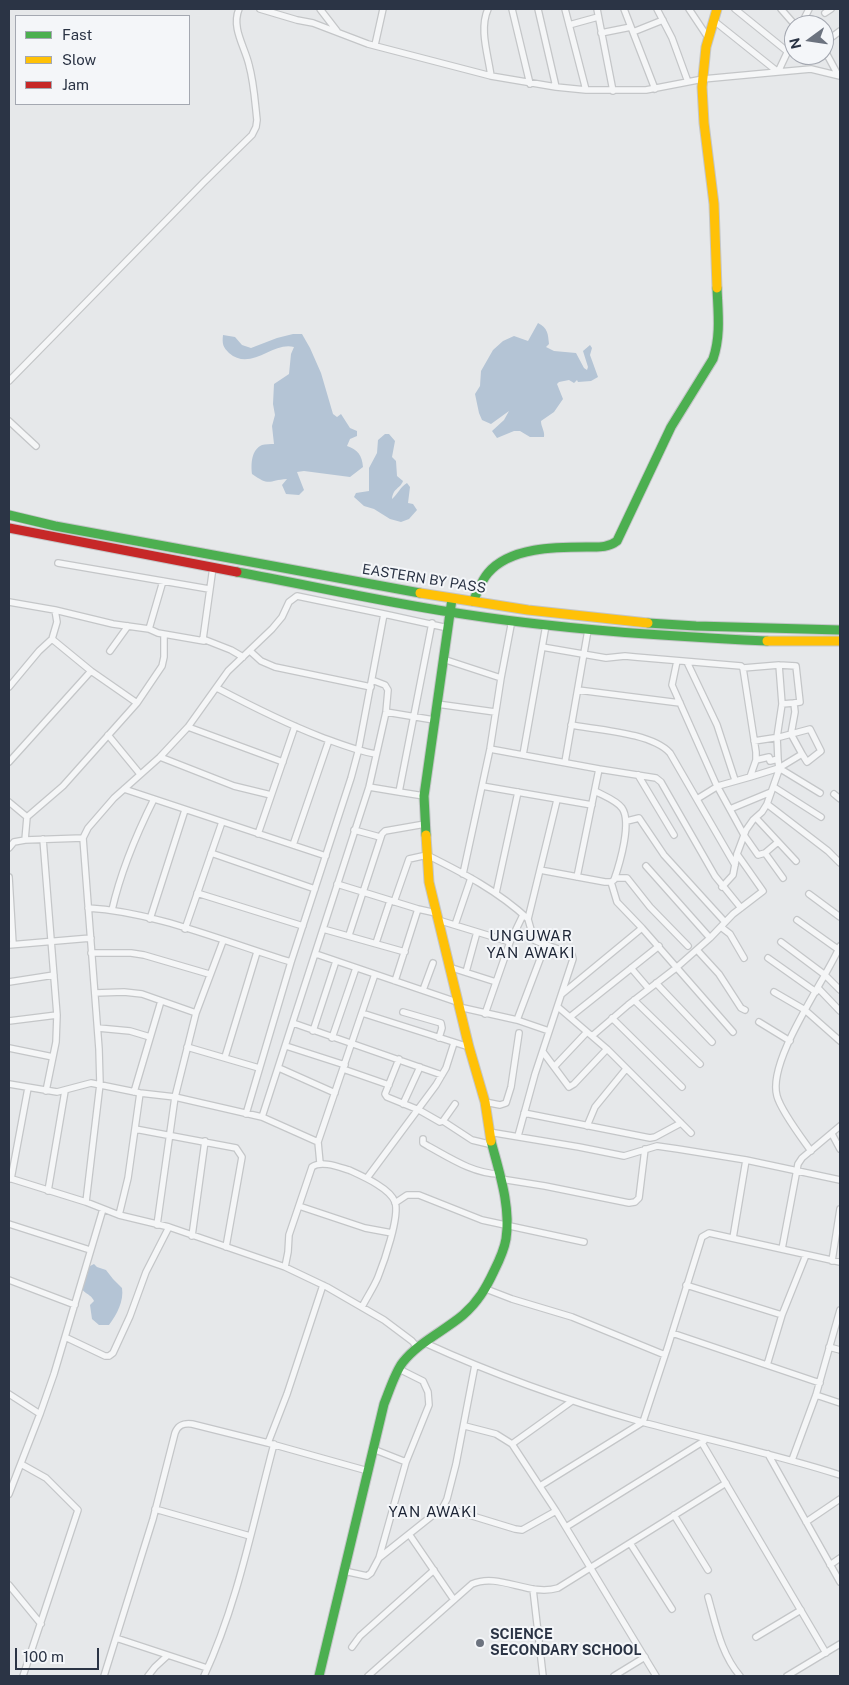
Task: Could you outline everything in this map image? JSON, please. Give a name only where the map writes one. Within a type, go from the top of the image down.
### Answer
[{"type":"street","points":[[9,381],[252,135],[257,120],[249,65],[236,20],[239,9]]},
{"type":"street","points":[[260,9],[313,23],[375,45],[492,76],[556,88],[613,91],[656,89],[704,79],[811,70],[839,75]]},
{"type":"street","points":[[320,9],[339,32]]},
{"type":"street","points":[[375,45],[383,9]]},
{"type":"street","points":[[488,9],[484,18],[483,30],[492,76]]},
{"type":"street","points":[[512,9],[530,84]]},
{"type":"street","points":[[538,9],[556,88]]},
{"type":"street","points":[[565,9],[586,90]]},
{"type":"street","points":[[597,9],[613,91]]},
{"type":"street","points":[[624,9],[656,89]]},
{"type":"street","points":[[657,9],[672,38],[688,82]]},
{"type":"street","points":[[689,9],[707,36]]},
{"type":"street","points":[[473,601],[488,573],[501,562],[521,554],[554,548],[604,547],[613,545],[617,541],[671,427],[711,361],[717,347],[712,186],[702,113],[707,36],[717,9]]},
{"type":"street","points":[[735,9],[784,49]]},
{"type":"street","points":[[825,13],[831,9]]},
{"type":"street","points":[[569,25],[598,17]]},
{"type":"street","points":[[602,33],[632,29],[663,20]]},
{"type":"street","points":[[712,20],[778,72]]},
{"type":"street","points":[[778,72],[784,60]]},
{"type":"street","points":[[9,420],[36,446]]},
{"type":"street","name":"EASTERN BY PASS","points":[[9,515],[55,526],[452,599],[528,610],[639,622],[752,628],[840,630]]},
{"type":"street","name":"EASTERN BY PASS","points":[[9,528],[450,612],[588,630],[660,636],[778,641],[840,641]]},
{"type":"street","points":[[58,563],[210,589]]},
{"type":"street","points":[[204,640],[202,637],[213,567]]},
{"type":"street","points":[[149,629],[162,581]]},
{"type":"street","points":[[86,1202],[100,1084],[98,1028],[83,838],[88,828],[124,789],[188,727],[228,671],[272,629],[282,617],[289,602],[296,596],[432,623],[448,628]]},
{"type":"street","points":[[318,1676],[384,1404],[402,1363],[422,1345],[462,1316],[474,1305],[486,1289],[502,1254],[507,1225],[506,1203],[485,1102],[468,1047],[429,882],[424,796],[452,599]]},
{"type":"street","points":[[9,602],[149,629],[164,634],[204,640],[231,650],[243,657]]},
{"type":"street","points":[[9,687],[39,651],[52,639],[57,622],[55,610]]},
{"type":"street","points":[[246,1114],[291,962],[358,752],[384,614]]},
{"type":"street","points":[[463,874],[490,749],[512,620]]},
{"type":"street","points":[[399,792],[432,623]]},
{"type":"street","points":[[523,755],[546,625]]},
{"type":"street","points":[[110,651],[128,626]]},
{"type":"street","points":[[565,762],[588,630]]},
{"type":"street","points":[[24,840],[27,817],[63,786],[138,704],[162,666],[164,634]]},
{"type":"street","points":[[52,639],[138,704]]},
{"type":"street","points":[[542,647],[606,658],[635,656],[677,662],[741,666],[743,668],[779,665],[796,666],[800,702],[782,704]]},
{"type":"street","points":[[250,651],[262,661],[275,667],[372,683],[387,687],[388,694],[386,712],[369,787],[262,1117]]},
{"type":"street","points":[[443,659],[501,678]]},
{"type":"street","points":[[677,662],[672,685],[718,786],[744,835],[758,855],[778,842]]},
{"type":"street","points":[[686,662],[717,726],[735,780]]},
{"type":"street","points":[[722,887],[731,878],[744,835],[767,804],[779,768],[777,737],[782,704],[779,665]]},
{"type":"street","points":[[743,668],[756,760],[750,777]]},
{"type":"street","points":[[9,762],[91,670]]},
{"type":"street","points":[[217,688],[295,726],[358,752],[376,754]]},
{"type":"street","points":[[578,690],[680,703]]},
{"type":"street","points":[[754,741],[777,737],[791,734],[810,729],[821,751],[807,762],[802,754],[791,734],[795,712],[794,703]]},
{"type":"street","points":[[437,704],[496,712]]},
{"type":"street","points":[[386,712],[434,720]]},
{"type":"street","points":[[572,725],[639,737],[664,746],[670,753],[735,865]]},
{"type":"street","points":[[258,834],[295,726]]},
{"type":"street","points":[[188,727],[283,762]]},
{"type":"street","points":[[108,735],[140,774]]},
{"type":"street","points":[[293,846],[329,740]]},
{"type":"street","points":[[490,749],[656,778],[661,782],[722,887],[741,908]]},
{"type":"street","points":[[696,799],[718,786],[779,768],[802,754]]},
{"type":"street","points":[[160,756],[234,786],[271,795]]},
{"type":"street","points":[[756,760],[769,757],[770,761],[778,759]]},
{"type":"street","points":[[779,768],[820,793]]},
{"type":"street","points":[[577,877],[599,769]]},
{"type":"street","points":[[638,775],[674,835]]},
{"type":"street","points":[[482,786],[592,805]]},
{"type":"street","points":[[369,787],[424,796]]},
{"type":"street","points":[[124,789],[326,856]]},
{"type":"street","points":[[730,809],[773,790]]},
{"type":"street","points":[[773,790],[821,817]]},
{"type":"street","points":[[595,791],[618,803],[627,821],[613,880],[617,902],[734,1032]]},
{"type":"street","points":[[496,893],[518,792]]},
{"type":"street","points":[[834,794],[840,799]]},
{"type":"street","points":[[112,910],[125,860],[154,799]]},
{"type":"street","points":[[486,1014],[510,942],[526,917],[540,870],[556,800]]},
{"type":"street","points":[[9,802],[27,817]]},
{"type":"street","points":[[767,804],[828,851],[840,863]]},
{"type":"street","points":[[150,918],[185,810]]},
{"type":"street","points":[[627,821],[639,818],[664,855],[725,922]]},
{"type":"street","points":[[756,818],[796,861]]},
{"type":"street","points":[[185,929],[222,822]]},
{"type":"street","points":[[349,935],[380,837],[385,831],[425,824]]},
{"type":"street","points":[[354,830],[380,837]]},
{"type":"street","points":[[9,848],[14,842],[24,840],[83,838]]},
{"type":"street","points":[[43,840],[57,1015],[56,1042],[46,1091]]},
{"type":"street","points":[[765,852],[783,878]]},
{"type":"street","points":[[211,853],[315,889]]},
{"type":"street","points":[[554,1067],[589,1034],[676,968],[725,922],[763,891],[737,854]]},
{"type":"street","points":[[376,943],[410,859],[427,855],[496,893],[526,917],[533,940],[545,946],[566,952],[573,957],[549,1030],[518,1136]]},
{"type":"street","points":[[646,866],[710,938]]},
{"type":"street","points":[[540,870],[577,877],[613,880],[627,878],[650,907],[688,946]]},
{"type":"street","points":[[9,876],[11,945],[91,938]]},
{"type":"street","points":[[455,925],[471,878]]},
{"type":"street","points":[[337,884],[418,909],[455,925],[510,942]]},
{"type":"street","points":[[197,893],[303,926]]},
{"type":"street","points":[[809,894],[840,917]]},
{"type":"street","points":[[88,908],[112,910],[150,918],[291,962]]},
{"type":"street","points":[[395,981],[418,909]]},
{"type":"street","points":[[797,920],[839,948],[790,1041],[777,1072],[775,1085],[779,1101],[811,1151]]},
{"type":"street","points":[[721,927],[730,934],[744,958]]},
{"type":"street","points":[[562,994],[642,928]]},
{"type":"street","points":[[323,929],[404,952]]},
{"type":"street","points":[[466,972],[477,932]]},
{"type":"street","points":[[157,1225],[175,1097],[196,1013],[209,974],[223,941]]},
{"type":"street","points":[[780,942],[825,974],[840,990]]},
{"type":"street","points":[[517,1020],[545,946]]},
{"type":"street","points":[[570,1017],[658,946]]},
{"type":"street","points":[[697,950],[719,974],[741,1008],[745,1010]]},
{"type":"street","points":[[225,1057],[257,952]]},
{"type":"street","points":[[91,953],[131,953],[144,955],[209,974]]},
{"type":"street","points":[[316,954],[423,990],[486,1014],[517,1020],[549,1030]]},
{"type":"street","points":[[835,957],[840,962]]},
{"type":"street","points":[[768,958],[817,990],[840,1011]]},
{"type":"street","points":[[313,1031],[336,961]]},
{"type":"street","points":[[423,990],[433,963]]},
{"type":"street","points":[[449,967],[496,982]]},
{"type":"street","points":[[332,1038],[356,968]]},
{"type":"street","points":[[631,968],[649,989]]},
{"type":"street","points":[[320,1163],[318,1142],[375,974]]},
{"type":"street","points":[[9,982],[54,975]]},
{"type":"street","points":[[656,983],[712,1042]]},
{"type":"street","points":[[95,993],[124,992],[142,994],[196,1013]]},
{"type":"street","points":[[774,992],[806,1010],[840,1041]]},
{"type":"street","points":[[634,1000],[700,1064]]},
{"type":"street","points":[[119,1215],[128,1178],[135,1129],[137,1092],[161,1001]]},
{"type":"street","points":[[558,1006],[607,1049],[691,1133]]},
{"type":"street","points":[[403,1012],[441,1023],[442,1028],[439,1038]]},
{"type":"street","points":[[362,1013],[468,1047]]},
{"type":"street","points":[[9,1020],[57,1015]]},
{"type":"street","points":[[612,1018],[682,1087]]},
{"type":"street","points":[[758,1022],[790,1041]]},
{"type":"street","points":[[293,1023],[442,1075]]},
{"type":"street","points":[[98,1028],[130,1031],[150,1037]]},
{"type":"street","points":[[485,1102],[500,1105],[506,1104],[511,1087],[519,1032]]},
{"type":"street","points":[[367,1178],[419,1110],[442,1075],[454,1043]]},
{"type":"street","points":[[286,1046],[389,1085]]},
{"type":"street","points":[[9,1048],[53,1057]]},
{"type":"street","points":[[187,1048],[259,1068]]},
{"type":"street","points":[[543,1052],[567,1086],[571,1086],[607,1049]]},
{"type":"street","points":[[399,1060],[386,1096],[419,1110],[436,1120],[443,1121],[472,1140],[493,1145]]},
{"type":"street","points":[[403,1104],[420,1067]]},
{"type":"street","points":[[279,1068],[335,1093]]},
{"type":"street","points":[[587,1126],[595,1107],[626,1068]]},
{"type":"street","points":[[9,1084],[46,1091],[65,1091],[89,1083],[175,1097],[262,1117],[318,1142]]},
{"type":"street","points":[[28,1088],[10,1179],[86,1202],[119,1215],[169,1227],[285,1266],[362,1307],[422,1345],[572,1401],[643,1422],[792,1460],[840,1475]]},
{"type":"street","points":[[48,1191],[65,1091]]},
{"type":"street","points":[[443,1121],[455,1104]]},
{"type":"street","points":[[524,1113],[650,1138],[681,1123]]},
{"type":"street","points":[[782,1250],[796,1171],[802,1158],[840,1126]]},
{"type":"street","points":[[135,1129],[236,1148],[242,1157],[226,1247]]},
{"type":"street","points":[[490,1132],[624,1156],[657,1146],[746,1160],[840,1180]]},
{"type":"street","points":[[832,1134],[840,1149]]},
{"type":"street","points":[[423,1139],[424,1143],[476,1170],[629,1203],[635,1202],[639,1198],[645,1149]]},
{"type":"street","points":[[192,1236],[206,1141]]},
{"type":"street","points":[[732,1238],[746,1160]]},
{"type":"street","points":[[285,1266],[289,1235],[312,1167],[320,1163],[342,1168],[367,1178],[389,1194],[395,1202],[396,1221],[378,1277],[362,1307]]},
{"type":"street","points":[[395,1202],[407,1195],[419,1195],[482,1220],[584,1242]]},
{"type":"street","points":[[300,1206],[365,1228],[392,1233]]},
{"type":"street","points":[[9,1494],[40,1414],[75,1305],[103,1208]]},
{"type":"street","points":[[832,1261],[840,1211]]},
{"type":"street","points":[[9,1224],[90,1250]]},
{"type":"street","points":[[65,1337],[105,1356],[113,1353],[130,1316],[146,1272],[169,1227]]},
{"type":"street","points":[[540,1486],[643,1422],[702,1237],[709,1233],[840,1262]]},
{"type":"street","points":[[767,1365],[782,1315],[806,1255]]},
{"type":"street","points":[[9,1280],[75,1305]]},
{"type":"street","points":[[204,1676],[235,1595],[271,1444],[323,1285]]},
{"type":"street","points":[[686,1285],[782,1315]]},
{"type":"street","points":[[486,1289],[572,1317],[665,1355]]},
{"type":"street","points":[[792,1460],[820,1383],[840,1310]]},
{"type":"street","points":[[672,1333],[820,1383]]},
{"type":"street","points":[[829,1347],[840,1350]]},
{"type":"street","points":[[379,1558],[444,1508],[465,1426],[475,1366]]},
{"type":"street","points":[[344,1571],[369,1576],[379,1558],[406,1462],[429,1405],[423,1381],[399,1369]]},
{"type":"street","points":[[9,1394],[40,1414]]},
{"type":"street","points":[[816,1395],[840,1403]]},
{"type":"street","points":[[512,1444],[572,1401]]},
{"type":"street","points":[[104,1676],[155,1509],[175,1433],[180,1426],[192,1424],[368,1471]]},
{"type":"street","points":[[465,1426],[496,1434],[512,1444],[566,1527],[656,1676]]},
{"type":"street","points":[[566,1527],[709,1439]]},
{"type":"street","points":[[702,1443],[826,1652]]},
{"type":"street","points":[[373,1450],[406,1462]]},
{"type":"street","points":[[768,1454],[840,1582]]},
{"type":"street","points":[[21,1464],[46,1478],[78,1510],[23,1676]]},
{"type":"street","points":[[368,1676],[472,1584],[486,1580],[545,1591],[558,1588],[726,1483]]},
{"type":"street","points":[[806,1522],[840,1499]]},
{"type":"street","points":[[444,1508],[522,1530],[556,1511]]},
{"type":"street","points":[[155,1509],[250,1536]]},
{"type":"street","points":[[674,1515],[708,1570]]},
{"type":"street","points":[[410,1534],[454,1600]]},
{"type":"street","points":[[630,1542],[672,1609]]},
{"type":"street","points":[[830,1565],[840,1558]]},
{"type":"street","points":[[352,1647],[360,1636],[434,1570]]},
{"type":"street","points":[[9,1585],[41,1624]]},
{"type":"street","points":[[533,1589],[543,1676]]},
{"type":"street","points":[[708,1597],[722,1645],[729,1662],[740,1676]]},
{"type":"street","points":[[756,1637],[801,1610]]},
{"type":"street","points":[[116,1638],[208,1668]]},
{"type":"street","points":[[787,1676],[840,1644]]},
{"type":"street","points":[[148,1676],[167,1656]]},
{"type":"street","points":[[614,1676],[645,1657]]},
{"type":"water","points":[[538,323],[547,332],[549,344],[546,347],[554,351],[576,353],[587,370],[588,367],[583,351],[590,345],[592,348],[590,355],[598,377],[591,381],[578,382],[577,380],[574,383],[569,380],[557,384],[563,399],[554,412],[541,421],[544,437],[530,437],[520,431],[514,431],[497,438],[492,431],[504,420],[509,411],[491,424],[482,420],[475,394],[480,386],[481,371],[493,350],[503,341],[514,336],[528,341]]},
{"type":"water","points":[[293,334],[302,334],[310,348],[321,373],[333,414],[337,417],[341,414],[350,428],[357,431],[357,436],[350,439],[347,446],[359,454],[363,467],[350,477],[304,471],[297,472],[304,490],[299,495],[286,494],[282,485],[287,479],[266,482],[252,474],[252,458],[258,447],[274,444],[272,426],[275,415],[273,404],[274,384],[289,374],[291,354],[294,347],[286,346],[254,358],[245,359],[237,358],[229,353],[224,347],[223,341],[223,335],[235,337],[242,345],[251,348]]},
{"type":"water","points":[[385,434],[389,434],[395,441],[392,457],[396,461],[397,476],[403,481],[392,499],[407,483],[410,487],[408,503],[413,504],[417,510],[409,519],[401,522],[390,519],[374,509],[364,506],[354,497],[356,493],[369,491],[369,468],[377,453],[378,440]]},
{"type":"water","points":[[94,1264],[106,1270],[122,1288],[122,1298],[119,1307],[109,1325],[99,1325],[92,1319],[90,1305],[94,1301],[81,1288],[78,1281],[86,1268]]},
{"type":"traffic: fast","points":[[473,601],[488,573],[497,564],[508,558],[534,550],[562,547],[603,547],[617,541],[671,427],[713,359],[718,333],[717,288]]},
{"type":"traffic: fast","points":[[9,515],[55,526],[420,593]]},
{"type":"traffic: fast","points":[[237,572],[397,603],[489,618],[608,631],[767,641]]},
{"type":"traffic: fast","points":[[426,835],[424,796],[452,599]]},
{"type":"traffic: fast","points":[[648,623],[840,630]]},
{"type":"traffic: fast","points":[[319,1676],[384,1404],[395,1377],[400,1366],[409,1355],[456,1321],[473,1305],[488,1283],[504,1248],[507,1227],[506,1202],[491,1141]]},
{"type":"traffic: slow","points":[[717,9],[706,47],[702,87],[704,123],[714,204],[717,288]]},
{"type":"traffic: slow","points":[[420,593],[528,610],[648,623]]},
{"type":"traffic: slow","points":[[767,641],[840,641]]},
{"type":"traffic: slow","points":[[426,835],[429,882],[469,1047],[485,1102],[491,1141]]},
{"type":"traffic: jam","points":[[9,528],[237,572]]},
{"type":"place","name":"SCIENCE SECONDARY SCHOOL","points":[[480,1643]]},
{"type":"district","name":"UNGUWAR YAN AWAKI","points":[[531,944]]},
{"type":"district","name":"YAN AWAKI","points":[[433,1512]]}]
